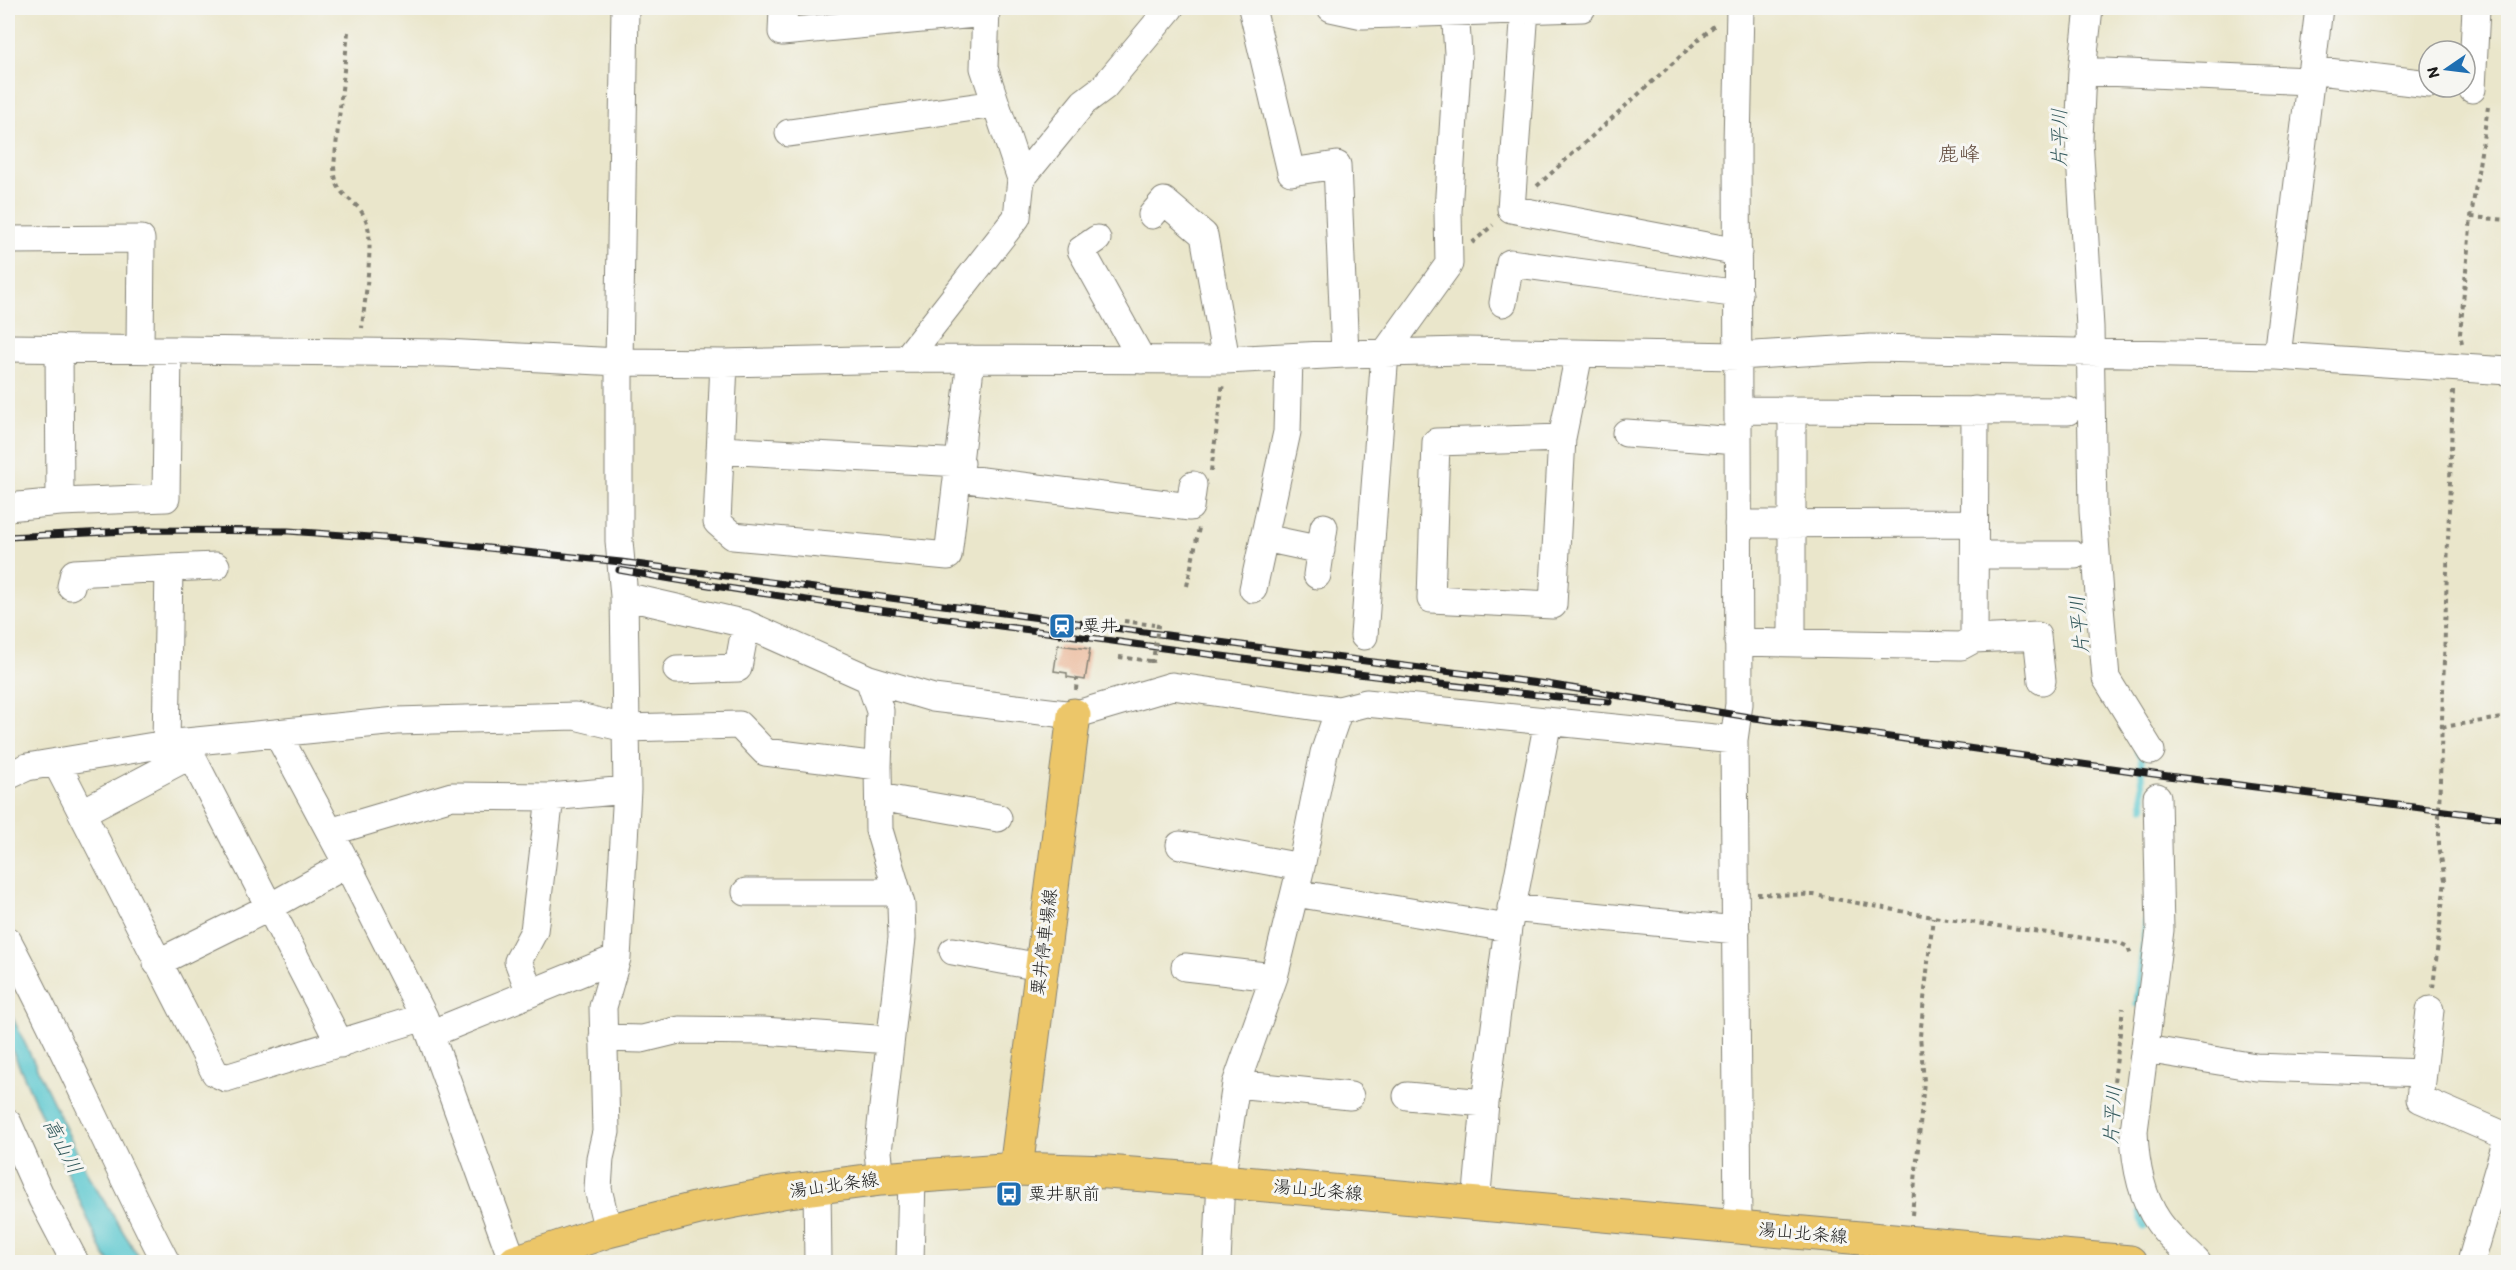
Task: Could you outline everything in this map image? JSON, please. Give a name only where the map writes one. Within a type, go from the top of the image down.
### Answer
[{"type":"main road","name":"粟井停車場線","points":[[1016,1169],[1074,715]]},
{"type":"main road","name":"湯山北条線","points":[[514,1263],[608,1231],[699,1208],[817,1187],[897,1177],[1016,1169],[1107,1172],[1221,1181],[1737,1227],[1909,1243],[1990,1257],[2130,1263]]},
{"type":"street","points":[[608,1231],[598,1189],[600,1158],[606,1132],[603,1007],[617,958],[627,790],[624,596],[619,541],[619,362],[625,8]]},
{"type":"street","points":[[783,8],[782,32],[986,10],[984,68],[1021,179],[1017,217],[906,359]]},
{"type":"street","points":[[1021,179],[1084,102],[1104,87],[1170,8]]},
{"type":"street","points":[[1252,8],[1291,172],[1337,165],[1345,354]]},
{"type":"street","points":[[1331,8],[1363,15],[1385,11],[1582,8]]},
{"type":"street","points":[[1737,1227],[1734,740],[1739,704],[1737,144],[1740,8]]},
{"type":"street","points":[[2090,8],[2082,71],[2079,139],[2085,353],[2093,511],[2106,678],[2151,751]]},
{"type":"street","points":[[2277,356],[2319,8]]},
{"type":"street","points":[[2474,39],[2476,8]]},
{"type":"street","points":[[1525,9],[1511,209],[1738,252]]},
{"type":"street","points":[[1364,636],[1385,353],[1449,264],[1448,211],[1458,53],[1455,10]]},
{"type":"street","points":[[2082,71],[2310,75],[2417,83]]},
{"type":"street","points":[[789,134],[996,104]]},
{"type":"street","points":[[1152,215],[1164,201],[1204,235],[1226,360]]},
{"type":"street","points":[[8,240],[141,239],[140,348]]},
{"type":"street","points":[[1096,239],[1081,250],[1142,360]]},
{"type":"street","points":[[1503,303],[1510,263],[1738,294]]},
{"type":"street","points":[[8,348],[445,353],[619,362],[724,363],[906,359],[1226,360],[1463,351],[1739,356],[1871,348],[2277,356],[2508,370]]},
{"type":"street","points":[[59,348],[60,502]]},
{"type":"street","points":[[8,507],[60,502],[166,498],[168,350]]},
{"type":"street","points":[[1562,438],[1436,442],[1431,599],[1553,605],[1562,438],[1579,354]]},
{"type":"street","points":[[1252,589],[1287,432],[1289,357]]},
{"type":"street","points":[[724,363],[717,522],[733,536],[948,556],[972,359]]},
{"type":"street","points":[[1738,410],[2068,411]]},
{"type":"street","points":[[1792,410],[1792,642]]},
{"type":"street","points":[[1974,639],[1975,410]]},
{"type":"street","points":[[1626,433],[1738,441]]},
{"type":"street","points":[[720,450],[960,470],[1190,507],[1193,485]]},
{"type":"street","points":[[1738,524],[1974,523]]},
{"type":"street","points":[[1264,538],[1321,551]]},
{"type":"street","points":[[1975,555],[2075,555]]},
{"type":"street","points":[[71,586],[74,573],[216,566]]},
{"type":"street","points":[[166,744],[169,568]]},
{"type":"street","points":[[624,596],[746,624],[869,680],[933,699],[1074,715],[1173,686],[1339,710],[1366,703],[1734,740]]},
{"type":"street","points":[[677,670],[738,668],[746,624]]},
{"type":"street","points":[[1738,642],[1961,646],[1974,639],[2037,636],[2042,681]]},
{"type":"street","points":[[869,680],[880,711],[879,830],[902,904],[902,938],[878,1152],[897,1177],[910,1263]]},
{"type":"street","points":[[1217,1263],[1221,1181],[1236,1084],[1274,976],[1301,867],[1324,753],[1339,710]]},
{"type":"street","points":[[8,776],[27,767],[166,744],[398,721],[575,716],[625,728],[739,725],[765,752],[878,766]]},
{"type":"street","points":[[1476,1204],[1485,1103],[1509,918],[1548,721]]},
{"type":"street","points":[[277,733],[347,864],[427,1025],[514,1263]]},
{"type":"street","points":[[83,812],[191,755],[340,1044]]},
{"type":"street","points":[[56,762],[207,1062],[214,1073],[226,1078],[340,1044],[427,1025],[530,993],[617,958]]},
{"type":"street","points":[[330,832],[452,796],[550,797],[627,790]]},
{"type":"street","points":[[530,993],[518,961],[534,931],[550,797]]},
{"type":"street","points":[[879,797],[998,818]]},
{"type":"street","points":[[2157,797],[2160,930],[2134,1131],[2134,1154],[2148,1203],[2159,1222],[2197,1263]]},
{"type":"street","points":[[1180,845],[1301,867]]},
{"type":"street","points":[[157,963],[268,908],[347,864]]},
{"type":"street","points":[[746,892],[897,892]]},
{"type":"street","points":[[1295,893],[1509,918],[1736,930]]},
{"type":"street","points":[[8,941],[166,1263]]},
{"type":"street","points":[[953,951],[1040,967]]},
{"type":"street","points":[[1185,967],[1274,976]]},
{"type":"street","points":[[2430,1010],[2420,1099],[2508,1137],[2471,1263]]},
{"type":"street","points":[[603,1038],[642,1039],[679,1030],[763,1031],[890,1040]]},
{"type":"street","points":[[2145,1049],[2256,1067],[2423,1073]]},
{"type":"street","points":[[1236,1084],[1350,1096]]},
{"type":"street","points":[[1407,1096],[1485,1103]]},
{"type":"street","points":[[8,1124],[42,1199],[75,1263]]},
{"type":"street","points":[[817,1187],[818,1263]]},
{"type":"path","points":[[1449,264],[1717,23]]},
{"type":"path","points":[[348,32],[334,166],[335,183],[361,211],[369,234],[360,352]]},
{"type":"path","points":[[2430,1010],[2445,880],[2439,844],[2442,727],[2460,334],[2470,217],[2472,99]]},
{"type":"path","points":[[2470,217],[2508,220]]},
{"type":"path","points":[[1119,657],[1153,662],[1158,626],[1124,621]]},
{"type":"path","points":[[2442,727],[2508,717]]},
{"type":"path","points":[[1736,894],[1814,895],[1933,917],[2120,943],[2128,947],[2132,962]]},
{"type":"path","points":[[1909,1243],[1924,1080],[1920,1036],[1933,917]]},
{"type":"path","points":[[2112,1092],[2124,1004]]},
{"type":"water","name":"高山川","points":[[8,1008],[89,1177],[142,1262],[110,1262],[104,1255],[8,1041]]},
{"type":"building","points":[[1058,645],[1090,649],[1085,680],[1067,677],[1067,673],[1054,671]]},
{"type":"waterway","name":"片平川","points":[[2138,752],[2141,757],[2144,807]]},
{"type":"waterway","name":"片平川","points":[[2137,1004],[2147,913]]},
{"type":"waterway","name":"片平川","points":[[2140,1213],[2144,1227]]},
{"type":"railway","points":[[8,537],[147,530],[288,531],[412,540],[621,562],[1547,684],[1755,718],[2168,776],[2508,819]]},
{"type":"railway","points":[[619,570],[796,598],[1285,665],[1479,689],[1609,702]]},
{"type":"place","name":"粟井","points":[[1062,626]]},
{"type":"place","name":"粟井駅前","points":[[1009,1194]]},
{"type":"district","name":"鹿峰","points":[[1959,154]]}]
